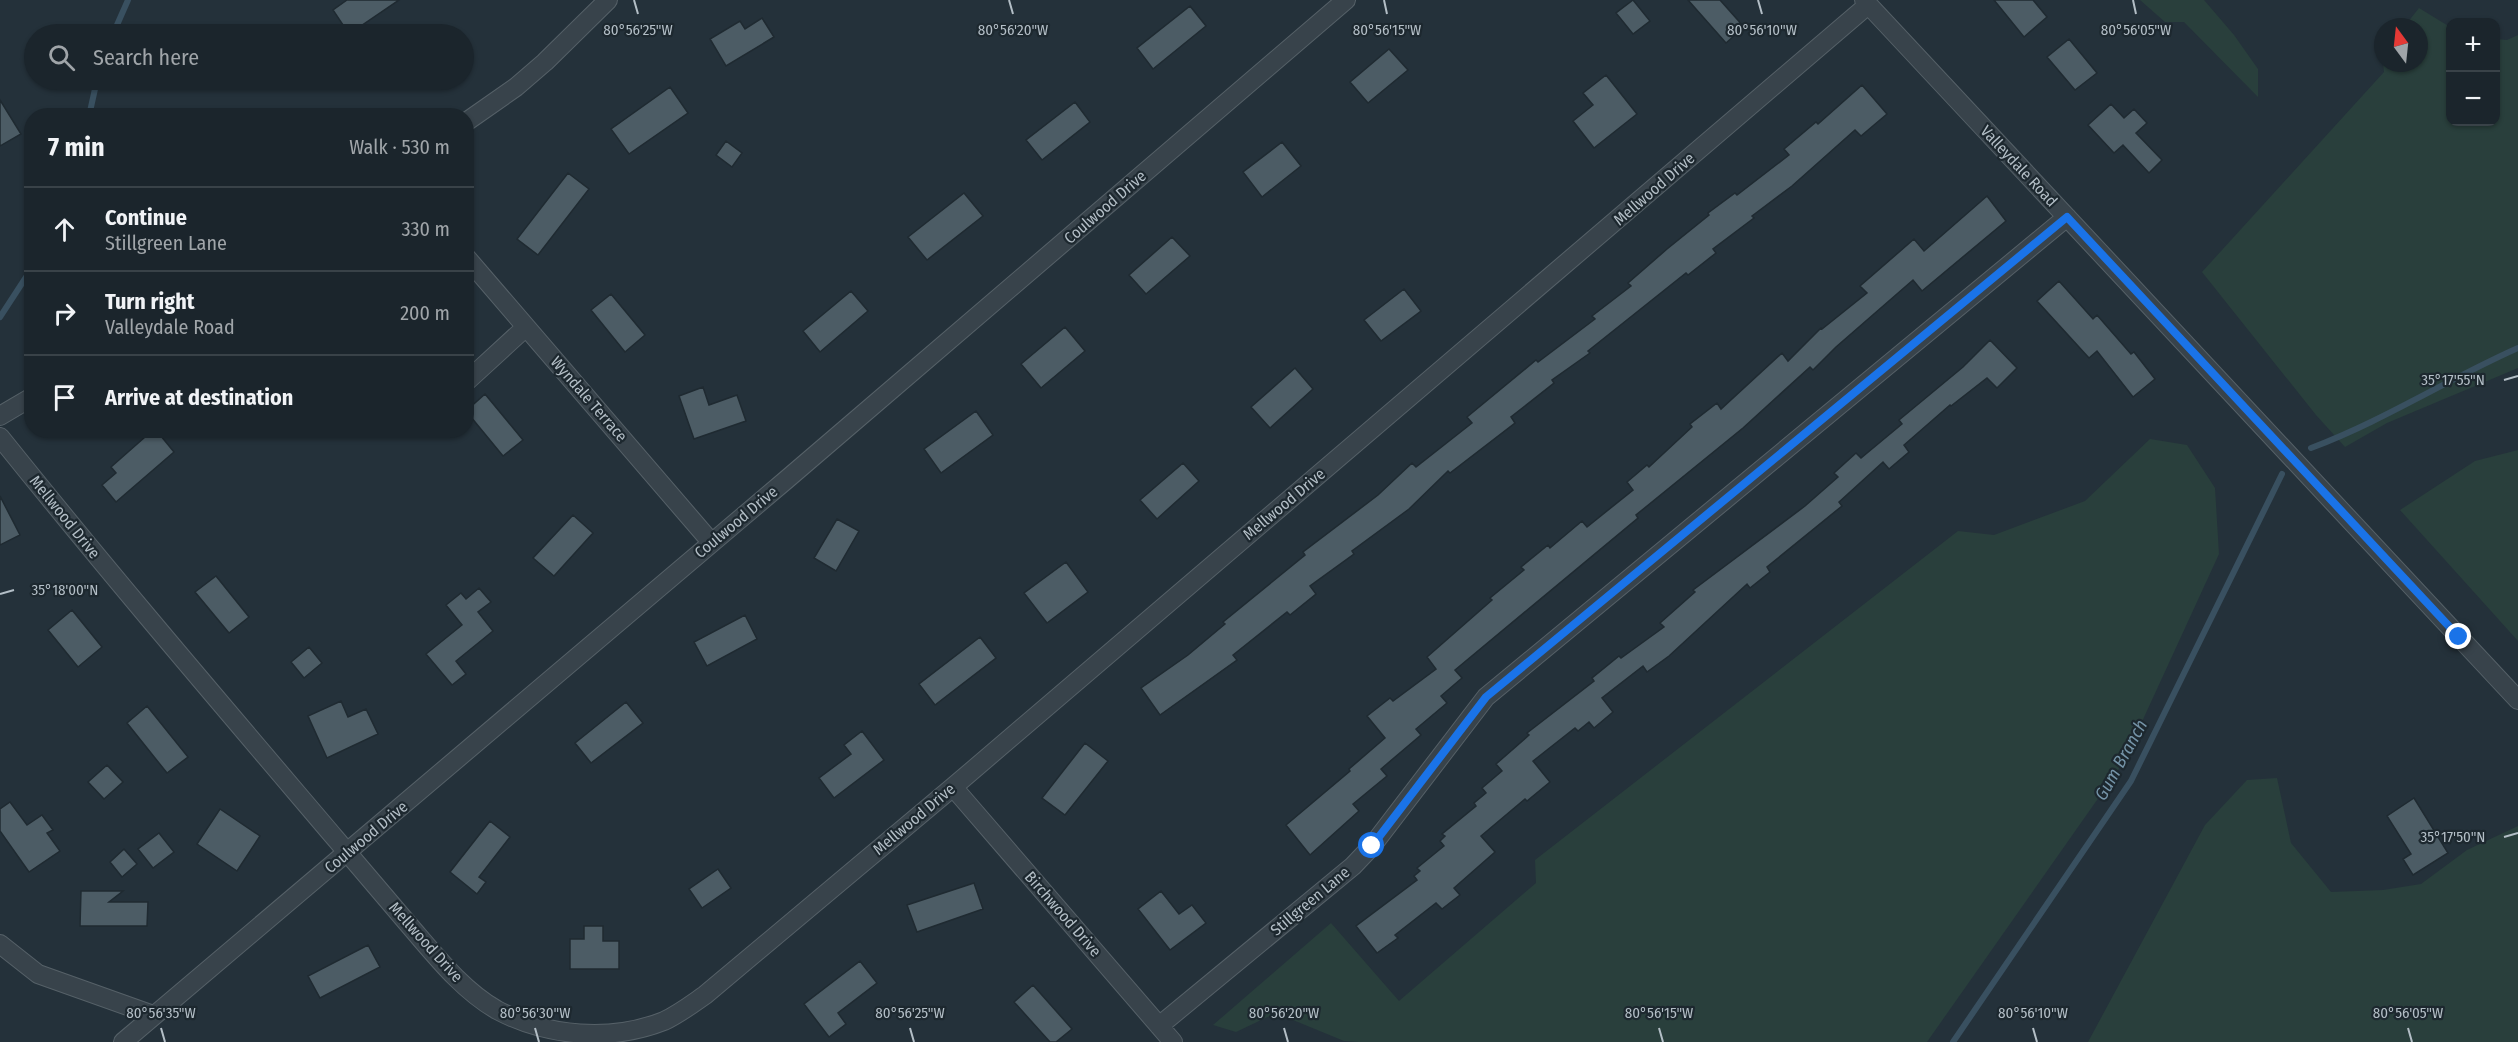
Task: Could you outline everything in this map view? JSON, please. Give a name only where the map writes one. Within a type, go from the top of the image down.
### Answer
[{"type":"street","points":[[474,116],[516,87],[545,62],[608,0]]},
{"type":"street","name":"Coulwood Drive","points":[[123,1042],[348,853],[1346,0]]},
{"type":"street","name":"Valleydale Road","points":[[1866,2],[2518,700]]},
{"type":"street","name":"Mellwood Drive","points":[[0,437],[69,523],[348,853],[439,960],[466,987],[496,1009],[527,1023],[562,1032],[614,1035],[645,1028],[664,1021],[705,995],[953,787],[1866,2]]},
{"type":"street","name":"Stillgreen Lane","points":[[1159,1026],[1353,866],[1372,846],[1486,697],[2067,217]]},
{"type":"street","name":"Wyndale Terrace","points":[[474,266],[711,542]]},
{"type":"street","points":[[474,375],[526,327]]},
{"type":"street","points":[[0,416],[24,402]]},
{"type":"street","name":"Birchwood Drive","points":[[953,787],[1173,1042]]},
{"type":"street","points":[[0,944],[38,974],[153,1016]]},
{"type":"green space","points":[[2140,0],[2204,0],[2234,35],[2258,69],[2258,97],[2184,22],[2165,22]]},
{"type":"green space","points":[[2419,8],[2446,25],[2446,126],[2500,126],[2500,39],[2507,40],[2518,35],[2518,368],[2387,423],[2345,447],[2316,415],[2202,272],[2384,72],[2428,72],[2428,18],[2411,18]]},
{"type":"green space","points":[[2150,439],[2187,445],[2215,488],[2219,554],[2123,763],[1927,1042],[1358,1042],[1344,1041],[1276,1013],[1236,1032],[1213,1025],[1331,923],[1399,1001],[1536,883],[1535,860],[1958,531],[1994,535],[2085,501]]},
{"type":"green space","points":[[2518,450],[2518,641],[2400,510],[2475,461]]},
{"type":"green space","points":[[2277,778],[2291,843],[2331,892],[2383,890],[2421,884],[2467,850],[2518,826],[2518,1042],[2088,1042],[2205,825],[2247,780]]},
{"type":"building","points":[[347,0],[399,0],[364,24],[342,24],[333,10]]},
{"type":"building","points":[[1633,0],[1650,21],[1633,34],[1616,13]]},
{"type":"building","points":[[1688,0],[1720,0],[1744,27],[1726,43]]},
{"type":"building","points":[[1994,0],[2033,0],[2047,17],[2024,37]]},
{"type":"building","points":[[1190,6],[1206,26],[1153,69],[1137,48]]},
{"type":"building","points":[[762,18],[774,37],[726,66],[710,39],[740,21],[745,29]]},
{"type":"building","points":[[2069,39],[2097,73],[2075,90],[2047,57]]},
{"type":"building","points":[[1389,49],[1408,70],[1368,103],[1350,82]]},
{"type":"building","points":[[1606,75],[1637,114],[1594,148],[1573,121],[1593,105],[1583,93]]},
{"type":"building","points":[[1862,85],[1887,114],[1861,136],[1855,130],[1792,186],[1752,216],[1754,218],[1713,249],[1716,253],[1688,275],[1686,273],[1588,351],[1590,353],[1552,380],[1554,383],[1511,417],[1515,423],[1450,473],[1448,471],[1409,509],[1352,551],[1354,554],[1310,586],[1316,594],[1290,615],[1287,612],[1233,655],[1237,660],[1160,715],[1141,688],[1188,655],[1225,624],[1223,622],[1305,555],[1303,552],[1378,495],[1412,463],[1416,467],[1472,423],[1467,417],[1536,360],[1538,362],[1595,319],[1592,316],[1631,286],[1628,283],[1709,215],[1708,213],[1735,193],[1737,195],[1789,155],[1784,149],[1816,122],[1818,124]]},
{"type":"building","points":[[670,87],[688,113],[629,154],[611,129]]},
{"type":"building","points":[[0,100],[21,134],[0,146]]},
{"type":"building","points":[[1075,102],[1090,122],[1042,160],[1026,140]]},
{"type":"building","points":[[2111,104],[2124,118],[2134,109],[2147,123],[2136,133],[2162,160],[2149,173],[2123,145],[2114,153],[2088,125]]},
{"type":"building","points":[[726,141],[742,153],[732,167],[716,155]]},
{"type":"building","points":[[1282,142],[1301,166],[1262,197],[1243,172]]},
{"type":"building","points":[[568,173],[589,189],[538,255],[517,239]]},
{"type":"building","points":[[964,193],[983,216],[927,260],[908,237]]},
{"type":"building","points":[[1987,196],[2006,221],[1922,291],[1913,280],[1813,370],[1810,367],[1743,428],[1636,515],[1638,518],[1455,670],[1462,678],[1441,696],[1447,703],[1416,729],[1421,735],[1381,769],[1387,776],[1353,804],[1359,811],[1310,855],[1286,825],[1385,738],[1367,716],[1390,698],[1393,701],[1436,669],[1427,657],[1492,600],[1490,598],[1524,570],[1521,567],[1548,545],[1550,548],[1582,521],[1587,527],[1633,490],[1627,482],[1647,465],[1649,467],[1692,427],[1690,424],[1717,403],[1721,409],[1782,353],[1788,361],[1821,328],[1867,293],[1860,286],[1914,239],[1924,251]]},
{"type":"building","points":[[1172,237],[1190,256],[1146,294],[1129,275]]},
{"type":"building","points":[[2059,281],[2093,319],[2097,315],[2131,354],[2134,352],[2155,379],[2133,397],[2097,351],[2089,358],[2037,301]]},
{"type":"building","points":[[1404,289],[1421,311],[1381,341],[1364,320]]},
{"type":"building","points":[[851,291],[868,311],[820,352],[803,331]]},
{"type":"building","points":[[611,294],[645,335],[625,352],[591,310]]},
{"type":"building","points":[[1065,327],[1085,351],[1041,388],[1021,364]]},
{"type":"building","points":[[1990,340],[2017,368],[1997,388],[1987,378],[1950,405],[1904,445],[1909,452],[1889,469],[1883,462],[1839,502],[1842,506],[1767,567],[1770,572],[1750,588],[1747,584],[1669,656],[1647,672],[1643,666],[1602,698],[1613,712],[1594,728],[1589,722],[1578,731],[1575,728],[1533,761],[1550,782],[1527,801],[1525,799],[1481,836],[1495,852],[1454,888],[1460,895],[1442,909],[1436,903],[1395,935],[1398,938],[1377,953],[1356,926],[1417,880],[1414,876],[1420,871],[1417,868],[1444,846],[1440,841],[1445,836],[1442,834],[1476,806],[1474,803],[1486,793],[1482,788],[1502,771],[1496,764],[1529,735],[1527,733],[1594,681],[1592,678],[1619,656],[1621,658],[1664,627],[1660,623],[1695,592],[1693,590],[1805,506],[1838,477],[1834,473],[1856,453],[1861,458],[1902,424],[1899,420],[1963,367]]},
{"type":"building","points":[[1295,368],[1313,389],[1270,428],[1251,407]]},
{"type":"building","points":[[703,387],[709,405],[737,395],[746,421],[694,439],[679,396]]},
{"type":"building","points":[[485,394],[523,440],[503,456],[474,421],[474,404]]},
{"type":"building","points":[[976,411],[993,435],[941,473],[924,449]]},
{"type":"building","points":[[144,438],[163,438],[174,452],[116,502],[102,485],[116,473],[111,467]]},
{"type":"building","points":[[1183,463],[1199,481],[1157,519],[1140,500]]},
{"type":"building","points":[[0,496],[20,535],[0,545]]},
{"type":"building","points":[[573,515],[593,533],[554,576],[533,558]]},
{"type":"building","points":[[837,519],[859,531],[836,571],[814,558]]},
{"type":"building","points":[[1066,562],[1088,592],[1047,623],[1024,593]]},
{"type":"building","points":[[216,576],[249,617],[229,633],[195,592]]},
{"type":"building","points":[[479,588],[491,602],[478,612],[493,631],[456,661],[466,674],[452,685],[426,654],[462,625],[446,605],[461,593],[466,599]]},
{"type":"building","points":[[72,610],[102,647],[78,667],[48,630]]},
{"type":"building","points":[[745,615],[757,639],[707,666],[694,642]]},
{"type":"building","points":[[980,637],[996,658],[935,705],[919,684]]},
{"type":"building","points":[[309,647],[322,663],[304,678],[291,662]]},
{"type":"building","points":[[341,701],[348,717],[366,709],[378,734],[327,758],[308,716]]},
{"type":"building","points":[[626,702],[643,723],[591,763],[575,743]]},
{"type":"building","points":[[147,706],[188,757],[167,773],[127,723]]},
{"type":"building","points":[[862,731],[884,760],[834,798],[819,778],[851,754],[844,745]]},
{"type":"building","points":[[1085,743],[1108,761],[1065,815],[1042,798]]},
{"type":"building","points":[[107,765],[123,782],[104,799],[88,782]]},
{"type":"building","points":[[2414,798],[2448,853],[2413,875],[2403,859],[2411,854],[2387,816]]},
{"type":"building","points":[[10,802],[27,825],[42,815],[53,830],[47,833],[60,851],[29,872],[0,831],[0,809]]},
{"type":"building","points":[[220,809],[260,836],[237,871],[197,844]]},
{"type":"building","points":[[490,821],[510,837],[479,877],[486,882],[477,894],[450,872]]},
{"type":"building","points":[[159,833],[174,852],[153,868],[138,849]]},
{"type":"building","points":[[124,849],[137,864],[122,877],[110,862]]},
{"type":"building","points":[[718,869],[731,888],[702,908],[689,889]]},
{"type":"building","points":[[974,883],[983,909],[917,932],[907,905]]},
{"type":"building","points":[[81,891],[123,891],[109,902],[148,902],[147,926],[80,926]]},
{"type":"building","points":[[1161,891],[1179,914],[1192,905],[1206,923],[1170,950],[1138,909]]},
{"type":"building","points":[[584,926],[603,926],[603,941],[619,941],[619,969],[570,969],[570,939],[584,939]]},
{"type":"building","points":[[368,945],[380,967],[320,998],[308,976]]},
{"type":"building","points":[[860,961],[877,983],[838,1013],[846,1024],[829,1037],[804,1004]]},
{"type":"building","points":[[1033,985],[1072,1029],[1056,1042],[1050,1042],[1014,1002]]},
{"type":"waterway","points":[[117,24],[128,0]]},
{"type":"waterway","points":[[91,108],[95,90]]},
{"type":"waterway","points":[[0,317],[24,280]]},
{"type":"waterway","name":"Gum Branch","points":[[2311,448],[2390,413],[2518,348]]},
{"type":"waterway","name":"Gum Branch","points":[[1953,1042],[2131,781],[2282,474]]},
{"type":"route","points":[[1372,846],[1486,697],[1953,314],[2067,217],[2459,637]]}]
